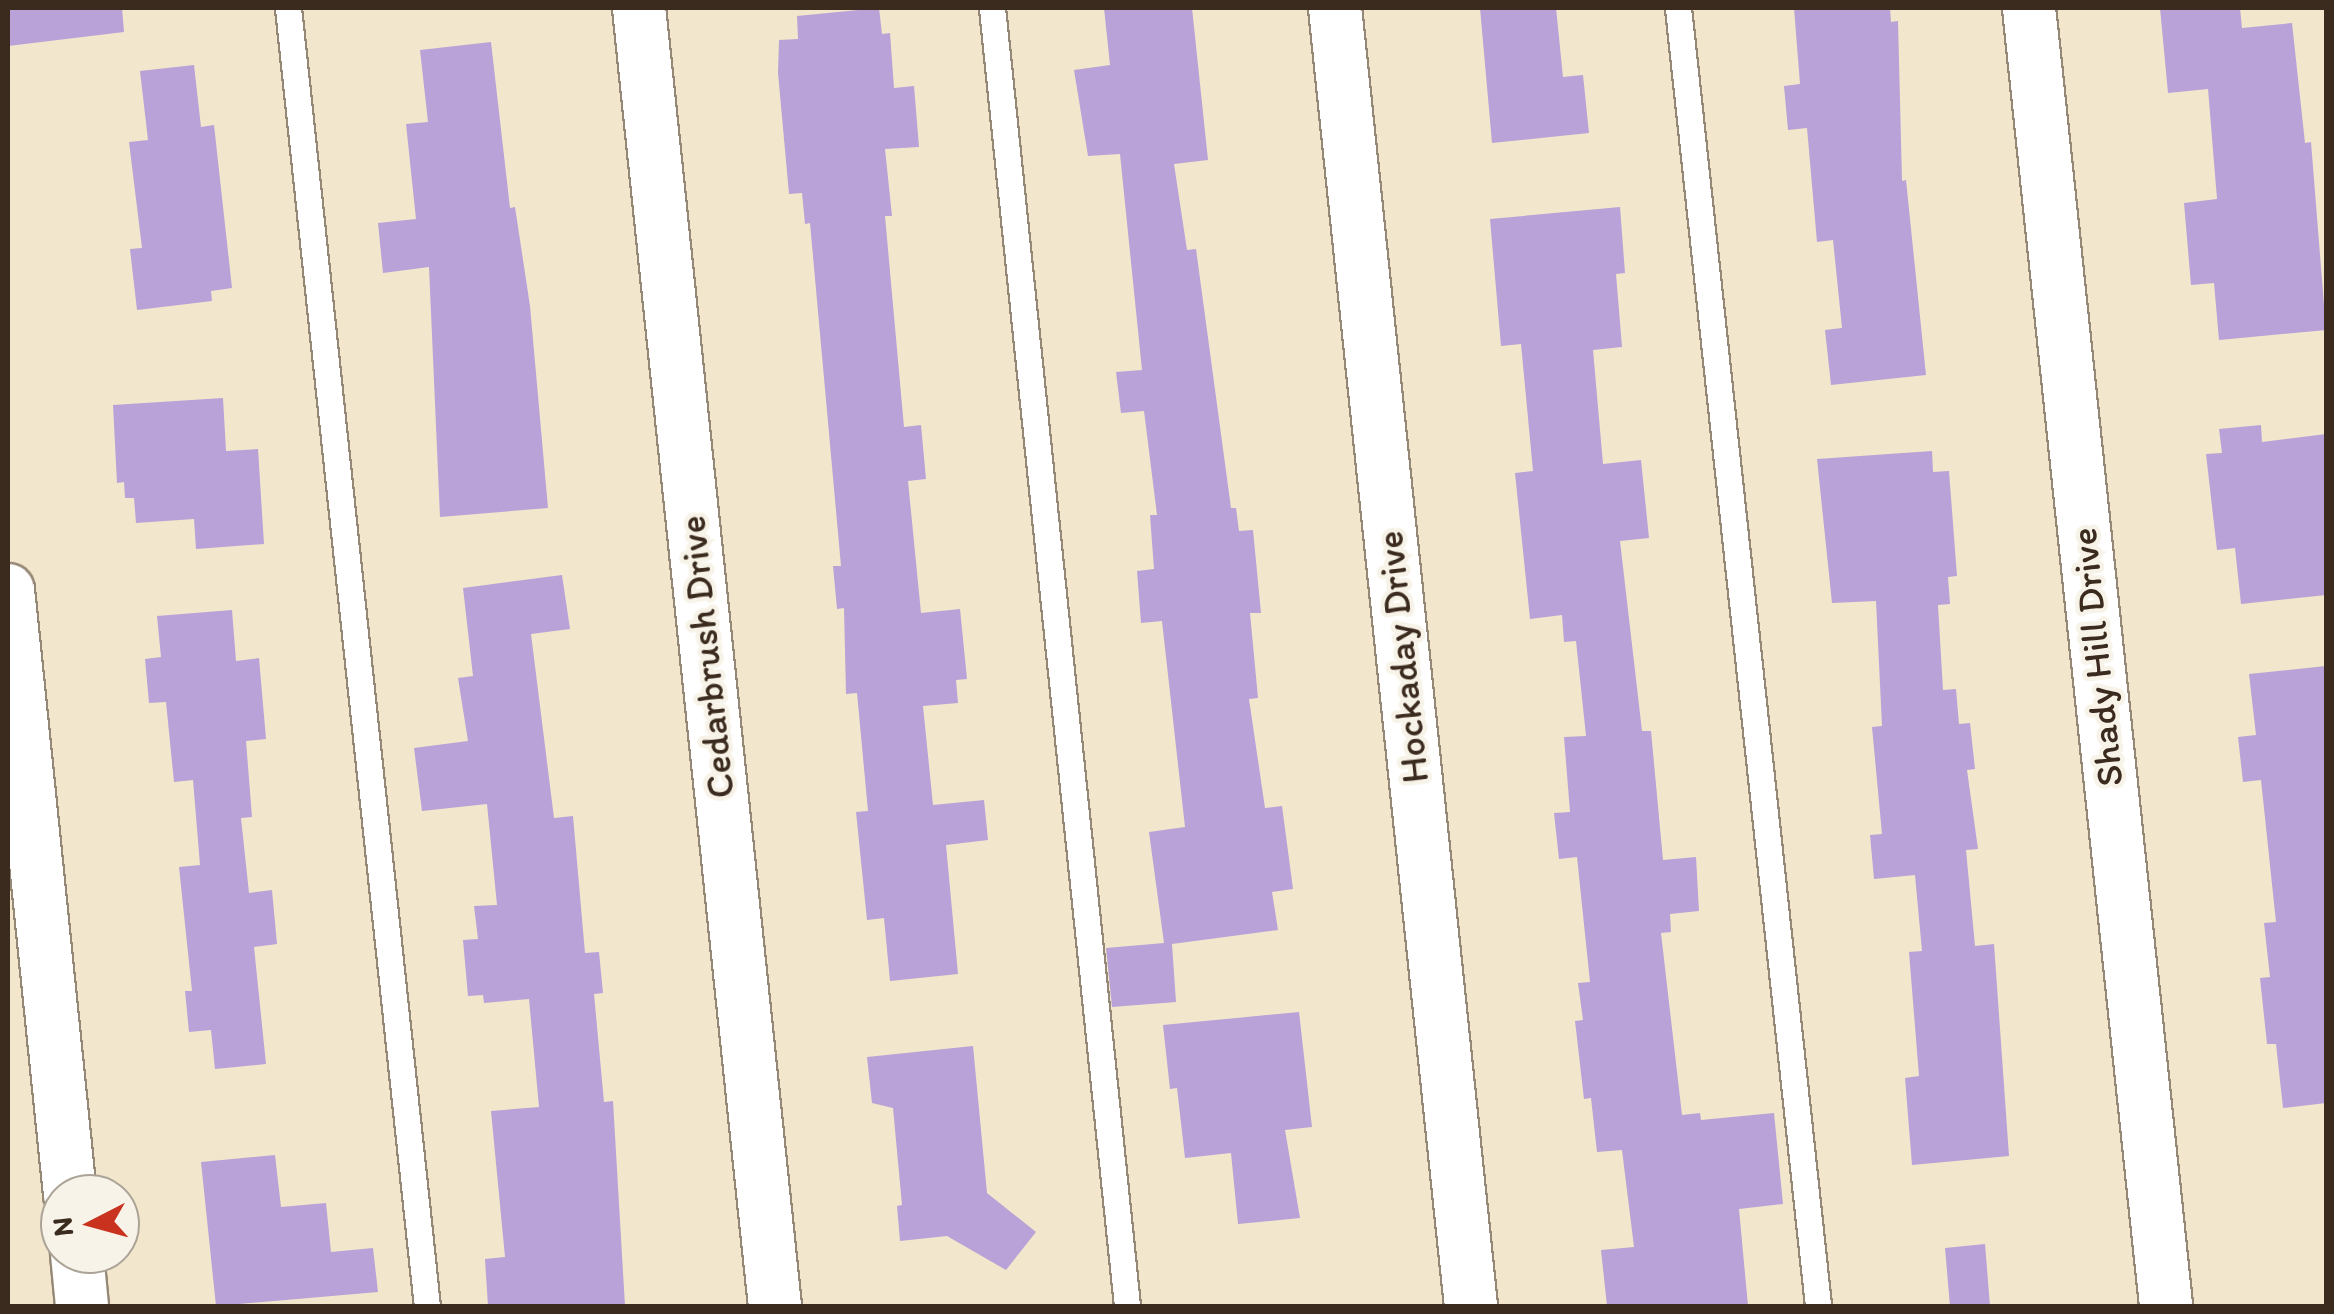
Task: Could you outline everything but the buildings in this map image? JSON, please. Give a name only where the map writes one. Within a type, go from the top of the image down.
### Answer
[{"type":"street","name":"Cedarbrush Drive","points":[[640,8],[774,1306]]},
{"type":"street","name":"Hockaday Drive","points":[[1335,8],[1471,1306]]},
{"type":"street","name":"Shady Hill Drive","points":[[2029,8],[2166,1306]]},
{"type":"street","points":[[8,590],[68,1174]]},
{"type":"street","points":[[78,1274],[82,1306]]},
{"type":"lane","points":[[288,8],[428,1306]]},
{"type":"lane","points":[[992,8],[1127,1306]]},
{"type":"lane","points":[[1678,8],[1818,1306]]}]
